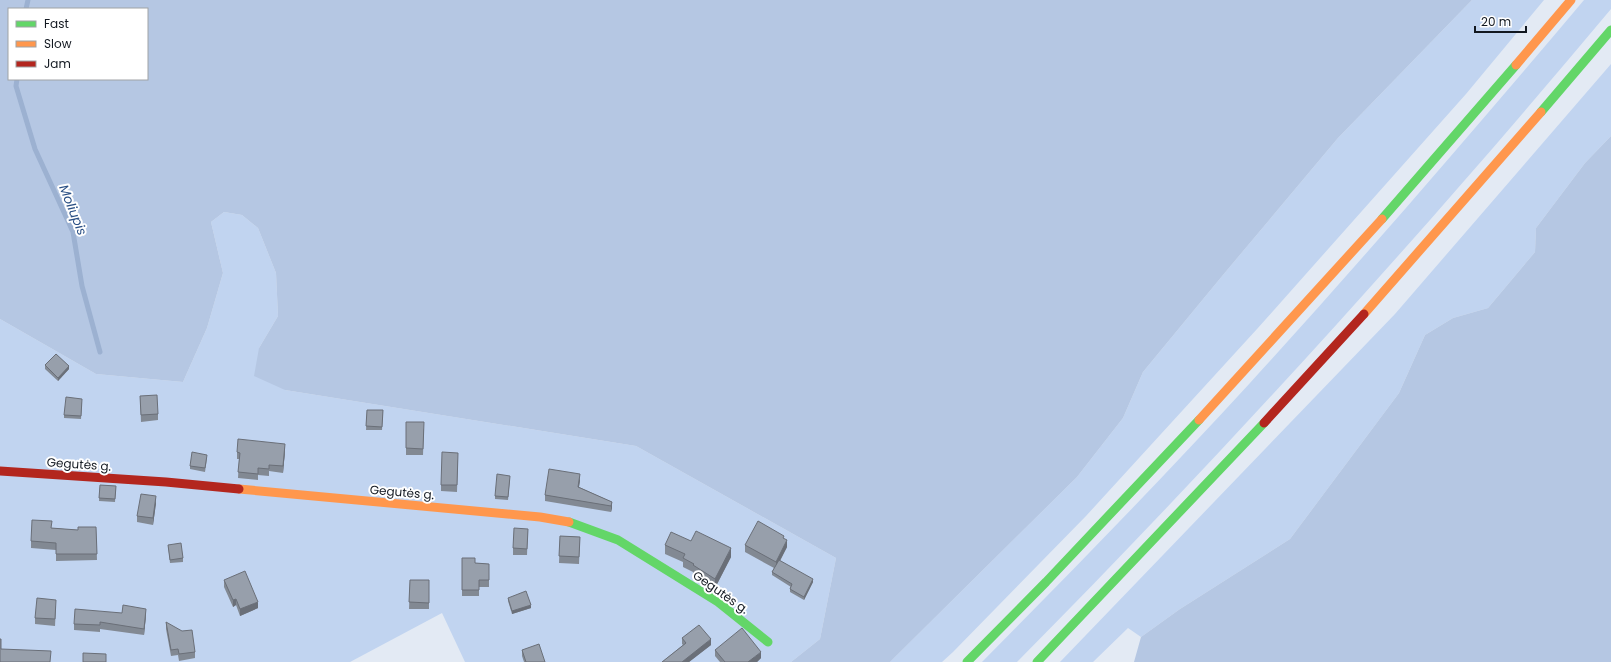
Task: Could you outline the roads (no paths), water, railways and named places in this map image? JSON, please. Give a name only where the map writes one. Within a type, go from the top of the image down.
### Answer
[{"type":"main road","points":[[966,662],[1028,600],[1181,441],[1297,316],[1457,135],[1571,0]]},
{"type":"main road","points":[[1037,662],[1127,570],[1273,415],[1405,269],[1611,30]]},
{"type":"main road","name":"Gegutės g.","points":[[0,471],[166,482],[540,517],[574,523],[618,540],[718,602],[768,642]]},
{"type":"waterway","name":"Moliupis","points":[[26,8],[28,0]]},
{"type":"waterway","name":"Moliupis","points":[[17,80],[16,86],[35,149],[73,232],[82,286],[100,352]]}]
